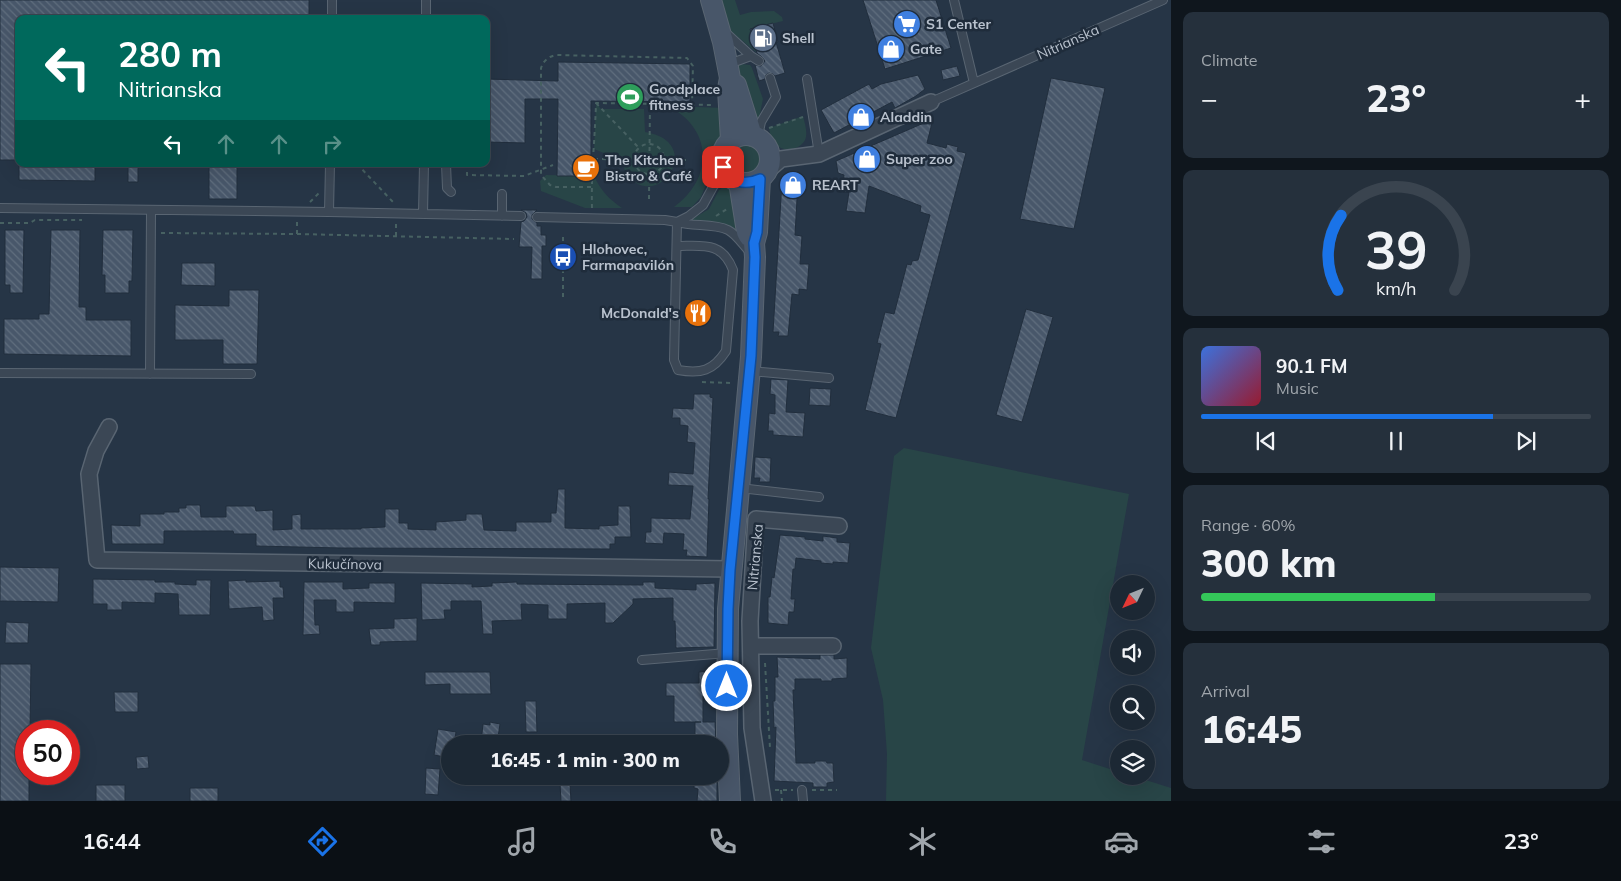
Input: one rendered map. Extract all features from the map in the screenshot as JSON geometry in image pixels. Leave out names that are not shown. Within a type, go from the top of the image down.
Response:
[{"type":"main road","name":"Nitrianska","points":[[711,0],[728,71],[731,140],[725,146],[726,176],[754,250]]},
{"type":"main road","name":"Nitrianska","points":[[728,71],[736,84],[765,152],[754,250],[750,371],[730,570],[727,653],[730,801]]},
{"type":"main road","points":[[726,176],[753,182],[765,152],[745,135],[731,140]]},
{"type":"street","points":[[765,152],[819,154],[932,102]]},
{"type":"street","name":"Kukučínova","points":[[108,427],[96,451],[89,474],[97,560],[730,570]]},
{"type":"street","name":"Nitrianska","points":[[767,795],[752,728],[758,646],[750,621],[756,519],[839,526]]},
{"type":"street","points":[[758,646],[833,646]]},
{"type":"lane","points":[[332,0],[332,15]]},
{"type":"lane","points":[[426,0],[426,15]]},
{"type":"lane","points":[[954,0],[974,83]]},
{"type":"lane","name":"Nitrianska","points":[[932,102],[1163,0]]},
{"type":"lane","points":[[718,25],[751,56],[759,61]]},
{"type":"lane","points":[[728,71],[751,56]]},
{"type":"lane","points":[[765,152],[761,122],[776,97],[770,78]]},
{"type":"lane","points":[[807,79],[819,154]]},
{"type":"lane","points":[[329,212],[330,167]]},
{"type":"lane","points":[[423,214],[424,167]]},
{"type":"lane","points":[[446,167],[446,188],[451,192]]},
{"type":"lane","points":[[677,222],[698,210],[726,176]]},
{"type":"lane","points":[[502,194],[502,216]]},
{"type":"lane","points":[[0,208],[521,216]]},
{"type":"lane","points":[[150,374],[151,211]]},
{"type":"lane","points":[[538,216],[665,220],[686,225],[721,228],[729,230],[754,250]]},
{"type":"lane","points":[[677,222],[674,360],[678,370],[708,370],[719,362],[726,352],[733,270],[729,260],[720,250],[703,246],[677,246]]},
{"type":"lane","points":[[750,371],[829,378]]},
{"type":"lane","points":[[0,373],[251,374]]},
{"type":"lane","points":[[738,488],[819,497]]},
{"type":"lane","points":[[642,660],[727,653]]},
{"type":"lane","points":[[802,790],[803,801]]},
{"type":"path","points":[[592,187],[556,187],[550,185],[541,175],[541,68],[543,62],[550,56],[687,58],[693,66],[692,105]]},
{"type":"path","points":[[596,103],[717,105]]},
{"type":"path","points":[[596,103],[640,148]]},
{"type":"path","points":[[593,218],[592,187],[596,103]]},
{"type":"path","points":[[649,200],[650,104]]},
{"type":"path","points":[[765,152],[804,116]]},
{"type":"path","points":[[649,145],[658,148],[663,159],[659,170],[649,174],[639,171],[634,159],[635,154],[640,148],[649,145]]},
{"type":"path","points":[[593,159],[687,160]]},
{"type":"path","points":[[467,167],[467,175],[524,176],[553,165]]},
{"type":"path","points":[[360,167],[395,205],[396,236]]},
{"type":"path","points":[[297,234],[298,204],[308,204],[319,192]]},
{"type":"path","points":[[712,219],[732,206]]},
{"type":"path","points":[[0,223],[30,224],[35,220],[90,220]]},
{"type":"path","points":[[151,227],[162,233],[514,239]]},
{"type":"path","points":[[563,237],[563,300]]},
{"type":"path","points":[[758,646],[770,751]]},
{"type":"path","points":[[767,795],[781,790],[837,790]]},
{"type":"path","points":[[781,790],[782,801]]},
{"type":"green space","points":[[720,0],[735,0],[740,15],[751,12],[774,11],[782,17],[783,21],[750,29],[756,52],[728,29]]},
{"type":"green space","points":[[741,64],[750,65],[752,68],[763,99],[758,123],[736,67]]},
{"type":"green space","points":[[596,103],[601,109],[644,109],[645,132],[663,138],[673,148],[675,160],[671,171],[664,180],[653,186],[641,185],[627,175],[620,155],[606,154],[594,149]]},
{"type":"green space","points":[[668,106],[725,108],[729,128],[716,149],[713,167],[701,197],[692,207],[674,207],[687,195],[696,182],[702,168],[703,154],[700,140],[694,127],[683,116]]},
{"type":"green space","points":[[803,116],[806,134],[802,144],[799,147],[790,149],[778,146],[771,136],[769,128]]},
{"type":"green space","points":[[746,145],[756,149],[760,159],[756,169],[746,173],[736,169],[732,159],[736,149]]},
{"type":"green space","points":[[546,175],[594,176],[606,194],[622,208],[585,208],[541,191],[540,181]]},
{"type":"green space","points":[[726,185],[730,185],[738,233],[725,224],[689,221],[709,209],[719,190]]},
{"type":"green space","points":[[904,448],[1129,494],[1115,575],[1110,575],[1110,602],[1082,760],[1110,769],[1110,785],[1155,785],[1155,783],[1171,788],[1171,801],[886,801],[887,754],[883,700],[871,648],[894,456]]},
{"type":"building","points":[[0,0],[309,0],[309,15],[15,15],[15,160],[0,160]]},
{"type":"building","name":"S1 Center","points":[[863,0],[936,0],[951,48],[885,69]]},
{"type":"building","points":[[773,23],[778,42],[776,42],[785,73],[775,76],[769,73],[765,79],[759,81],[755,65],[761,66],[765,61],[757,53],[750,29]]},
{"type":"building","points":[[558,62],[690,64],[690,102],[591,101],[591,176],[557,176],[558,99],[525,99],[525,143],[490,142],[490,79],[558,81]]},
{"type":"building","points":[[957,66],[960,76],[943,80],[941,70]]},
{"type":"building","points":[[918,75],[925,89],[916,96],[895,108],[892,102],[834,133],[821,110],[869,84],[872,89],[881,84]]},
{"type":"building","points":[[1051,78],[1105,88],[1074,229],[1020,219]]},
{"type":"building","points":[[933,119],[927,143],[946,148],[947,144],[958,147],[957,151],[966,153],[896,418],[865,410],[881,344],[877,343],[885,312],[894,314],[907,264],[911,265],[912,261],[918,260],[930,215],[920,212],[921,206],[869,186],[865,213],[846,211],[849,192],[843,192],[844,175],[838,173],[836,161]]},
{"type":"building","points":[[19,167],[95,167],[95,181],[19,180]]},
{"type":"building","points":[[128,167],[138,167],[138,182],[128,182]]},
{"type":"building","points":[[209,167],[237,167],[237,199],[209,199]]},
{"type":"building","points":[[782,181],[798,182],[795,235],[802,236],[800,264],[809,264],[807,290],[799,289],[799,295],[792,294],[788,336],[778,336],[779,332],[773,332]]},
{"type":"building","points":[[521,210],[537,210],[532,215],[532,219],[537,223],[537,226],[541,226],[541,235],[546,235],[546,246],[542,246],[542,279],[531,279],[532,247],[519,247],[521,222],[527,217],[526,213]]},
{"type":"building","points":[[5,230],[24,230],[23,293],[10,293],[10,285],[5,285]]},
{"type":"building","points":[[51,230],[80,230],[79,307],[86,307],[86,320],[131,320],[131,356],[4,354],[4,319],[39,319],[39,314],[49,314]]},
{"type":"building","points":[[103,230],[133,230],[132,281],[129,281],[129,293],[105,293],[105,275],[102,275]]},
{"type":"building","points":[[182,263],[215,263],[215,286],[181,285]]},
{"type":"building","points":[[229,290],[259,290],[257,364],[223,364],[223,340],[175,340],[175,305],[229,306]]},
{"type":"building","points":[[1026,309],[1053,317],[1022,422],[996,415]]},
{"type":"building","points":[[771,379],[788,380],[786,412],[805,413],[803,437],[773,435],[773,431],[768,431],[769,413],[775,414],[775,395],[770,394]]},
{"type":"building","points":[[810,388],[831,389],[830,406],[809,405]]},
{"type":"building","points":[[694,394],[710,394],[710,397],[713,398],[707,557],[686,556],[687,550],[683,550],[684,534],[664,533],[663,544],[645,543],[646,532],[651,532],[651,518],[690,519],[693,486],[668,485],[669,472],[693,474],[695,443],[687,442],[688,426],[680,425],[680,418],[672,418],[673,408],[693,409]]},
{"type":"building","points":[[755,457],[771,458],[770,482],[759,482],[760,478],[754,478]]},
{"type":"building","points":[[558,489],[565,489],[565,528],[599,529],[599,526],[618,525],[618,506],[630,506],[631,537],[615,537],[615,544],[610,544],[610,549],[341,548],[256,546],[256,534],[234,534],[233,531],[164,531],[164,544],[112,544],[111,525],[140,526],[140,514],[179,512],[179,508],[186,508],[186,505],[200,505],[201,517],[226,517],[226,506],[255,506],[256,511],[273,510],[273,530],[292,529],[292,515],[301,514],[301,529],[385,527],[385,509],[399,509],[399,523],[408,523],[408,529],[436,530],[436,522],[466,520],[466,514],[482,514],[484,530],[516,531],[516,522],[551,522],[551,513],[556,513]]},
{"type":"building","points":[[780,535],[823,541],[823,536],[837,538],[837,542],[850,543],[848,563],[821,563],[821,561],[796,558],[795,569],[793,569],[791,599],[795,599],[794,612],[789,612],[788,625],[768,623],[768,597],[770,597],[772,577],[774,578]]},
{"type":"building","points":[[0,567],[59,568],[58,602],[0,601]]},
{"type":"building","points":[[93,579],[155,580],[155,582],[196,585],[196,580],[211,580],[210,615],[179,615],[178,594],[155,593],[155,603],[122,602],[122,610],[107,610],[107,604],[93,604]]},
{"type":"building","points":[[246,580],[246,582],[280,581],[280,587],[283,587],[284,598],[273,598],[274,620],[263,621],[262,607],[229,609],[228,581]]},
{"type":"building","points":[[304,582],[343,582],[343,589],[369,588],[369,583],[395,583],[395,603],[354,602],[354,612],[336,612],[336,600],[314,600],[315,625],[319,625],[320,634],[303,635]]},
{"type":"building","points":[[517,582],[517,584],[643,585],[643,582],[655,582],[655,588],[696,590],[696,584],[715,583],[714,647],[676,648],[673,598],[633,599],[633,604],[613,623],[605,623],[605,603],[567,604],[567,619],[548,619],[548,605],[521,604],[522,620],[492,621],[493,634],[483,634],[481,601],[451,601],[451,610],[444,610],[445,619],[422,620],[421,583],[472,584],[472,587],[492,586],[492,583]]},
{"type":"building","points":[[417,618],[417,641],[380,642],[380,645],[371,645],[369,629],[394,628],[394,619]]},
{"type":"building","points":[[6,622],[29,623],[28,643],[5,643]]},
{"type":"building","points":[[820,655],[834,655],[834,659],[847,658],[847,678],[832,679],[832,681],[795,679],[795,690],[793,690],[796,763],[826,761],[827,763],[833,763],[834,782],[827,783],[827,787],[813,787],[813,783],[774,781],[776,727],[774,728],[773,701],[775,701],[775,677],[778,677],[777,657],[820,659]]},
{"type":"building","points":[[0,664],[31,664],[30,720],[15,720],[15,785],[29,785],[29,801],[0,801]]},
{"type":"building","points":[[715,671],[715,696],[703,696],[703,722],[715,722],[716,735],[695,735],[695,722],[674,722],[674,696],[666,696],[666,683],[699,683],[699,672]]},
{"type":"building","points":[[425,672],[490,672],[491,694],[450,694],[450,684],[425,685]]},
{"type":"building","points":[[114,692],[138,692],[138,712],[115,712]]},
{"type":"building","points":[[525,701],[536,701],[537,732],[526,732]]},
{"type":"building","points":[[490,722],[500,724],[498,735],[482,735],[483,724],[490,725]]},
{"type":"building","points":[[438,729],[456,732],[456,735],[441,735],[441,756],[434,755]]},
{"type":"building","points":[[148,756],[149,768],[137,769],[136,757]]},
{"type":"building","points":[[426,768],[440,769],[438,795],[425,794]]},
{"type":"building","points":[[96,785],[125,785],[125,801],[96,801]]},
{"type":"building","points":[[560,785],[570,785],[571,801],[561,801]]},
{"type":"building","points":[[694,785],[717,785],[717,801],[697,801],[698,789],[694,788]]},
{"type":"building","points":[[190,788],[218,788],[218,801],[190,801]]},
{"type":"place","name":"S1 Center","points":[[907,24]]},
{"type":"place","name":"Shell","points":[[763,38]]},
{"type":"place","name":"Gate","points":[[891,49]]},
{"type":"place","name":"Goodplace fitness","points":[[630,97]]},
{"type":"place","name":"Aladdin","points":[[861,117]]},
{"type":"place","name":"Super zoo","points":[[867,159]]},
{"type":"place","name":"The Kitchen Bistro & Café","points":[[586,168]]},
{"type":"place","name":"REART","points":[[793,185]]},
{"type":"place","name":"Hlohovec, Farmapavilón","points":[[563,257]]},
{"type":"place","name":"McDonald's","points":[[698,313]]},
{"type":"route","points":[[723,167],[729,176],[738,182],[746,183],[760,179],[757,232],[754,243],[751,356],[730,570],[727,686]]}]
